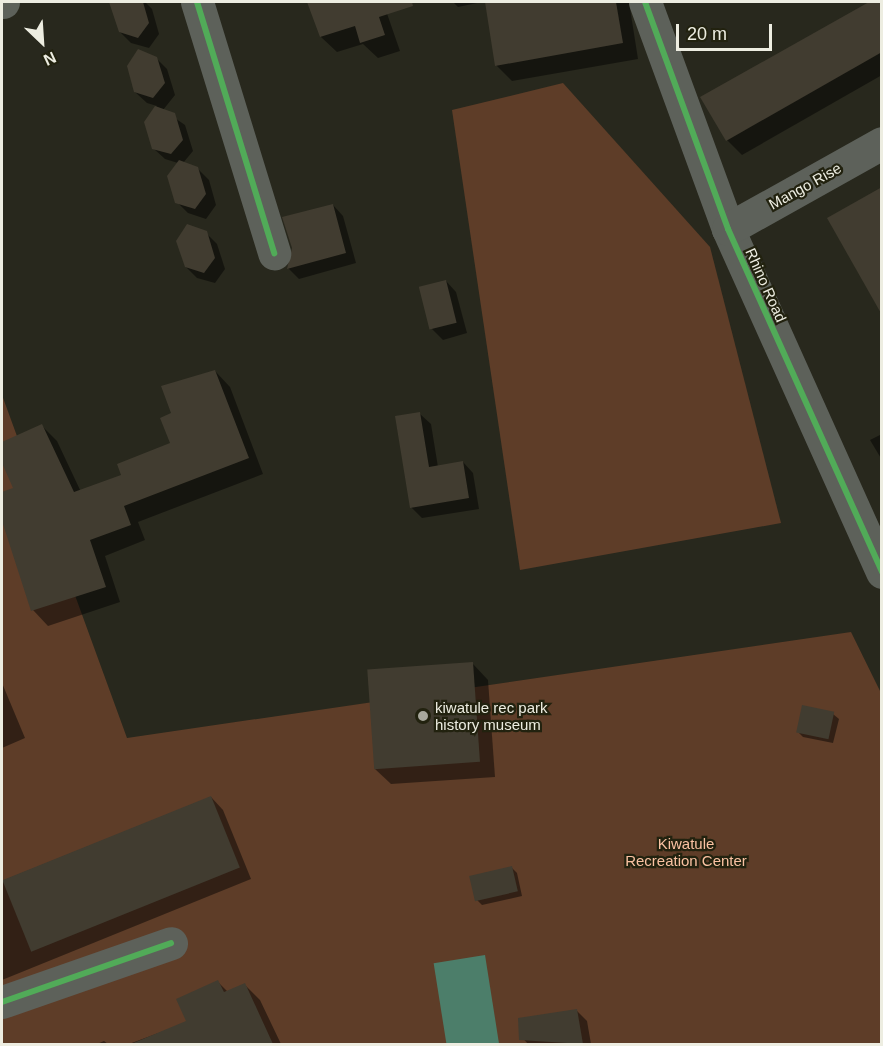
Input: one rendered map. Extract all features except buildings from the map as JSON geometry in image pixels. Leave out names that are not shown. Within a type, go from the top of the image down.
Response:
[{"type":"street","points":[[197,2],[274,253]]},
{"type":"street","name":"Rhino Road","points":[[645,2],[728,229],[882,572]]},
{"type":"street","name":"Mango Rise","points":[[728,229],[882,143]]},
{"type":"street","points":[[2,1002],[171,943]]},
{"type":"green space","points":[[563,83],[710,247],[781,523],[520,570],[452,110]]},
{"type":"green space","name":"Kiwatule Recreation Center","points":[[2,395],[127,738],[851,632],[881,693],[881,1044],[2,1044]]},
{"type":"shaded area","points":[[485,955],[499,1044],[446,1044],[434,963]]},
{"type":"cycle path","points":[[197,2],[274,253]]},
{"type":"cycle path","points":[[645,2],[728,229],[882,572]]},
{"type":"cycle path","points":[[2,1002],[171,943]]},
{"type":"place","name":"kiwatule rec park history museum","points":[[423,716]]}]
